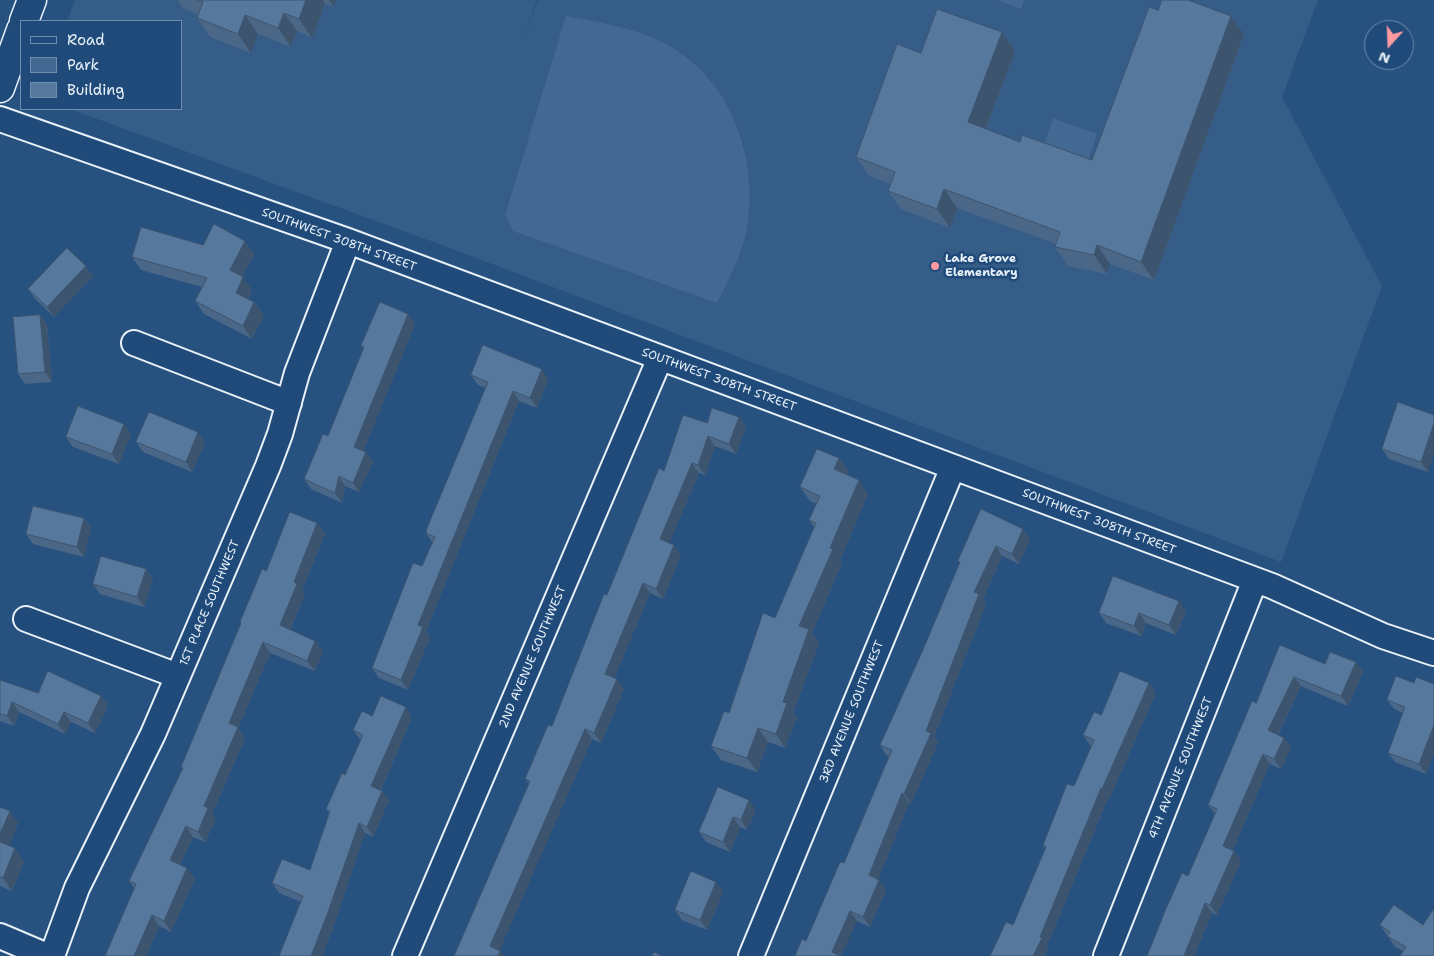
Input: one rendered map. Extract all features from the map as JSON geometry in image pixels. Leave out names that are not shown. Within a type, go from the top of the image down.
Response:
[{"type":"main road","points":[[24,20],[32,0]]},
{"type":"main road","points":[[0,88],[20,33]]},
{"type":"street","name":"SOUTHWEST 308TH STREET","points":[[0,118],[348,241],[1255,580],[1383,636],[1434,653]]},
{"type":"street","name":"1ST PLACE SOUTHWEST","points":[[52,956],[77,888],[125,793],[178,676],[268,466],[297,373],[348,241]]},
{"type":"street","points":[[134,342],[289,403]]},
{"type":"street","name":"2ND AVENUE SOUTHWEST","points":[[406,956],[660,358]]},
{"type":"street","name":"3RD AVENUE SOUTHWEST","points":[[751,956],[953,467]]},
{"type":"street","name":"4TH AVENUE SOUTHWEST","points":[[1106,956],[1255,580]]},
{"type":"street","points":[[26,619],[178,676]]},
{"type":"street","points":[[0,936],[47,956]]},
{"type":"shaded area","name":"Lake Grove Elementary","points":[[75,0],[537,0],[522,43],[538,0],[1318,0],[1282,97],[1382,286],[1281,562],[447,247],[73,110],[182,110],[182,20],[67,20]]},
{"type":"green space","points":[[997,0],[1024,0],[1021,9]]},
{"type":"green space","points":[[566,16],[627,29],[662,42],[685,56],[705,74],[721,95],[733,118],[742,143],[748,169],[750,195],[748,222],[740,254],[717,303],[513,231],[505,215]]},
{"type":"green space","points":[[1053,118],[1097,134],[1088,161],[1044,145]]},
{"type":"building","points":[[198,0],[306,0],[299,19],[284,13],[278,28],[245,15],[238,34],[197,18],[203,2]]},
{"type":"building","points":[[1162,0],[1188,0],[1231,16],[1141,262],[1097,245],[1094,255],[1055,247],[1060,232],[944,189],[937,209],[888,191],[895,172],[856,157],[897,44],[921,53],[937,9],[1002,32],[968,122],[1020,142],[1022,135],[1092,160],[1149,7],[1158,10]]},
{"type":"building","points":[[214,224],[245,241],[230,270],[243,277],[236,293],[254,302],[243,326],[195,301],[207,278],[132,257],[141,227],[203,245]]},
{"type":"building","points":[[67,248],[86,266],[47,307],[28,289]]},
{"type":"building","points":[[380,302],[408,314],[354,447],[366,452],[353,483],[339,476],[335,493],[304,479],[323,434],[328,436],[364,347],[361,346]]},
{"type":"building","points":[[40,315],[45,372],[18,374],[13,317]]},
{"type":"building","points":[[483,345],[542,369],[530,398],[513,391],[418,625],[423,627],[401,680],[372,668],[413,563],[422,566],[435,537],[426,533],[427,528],[488,382],[471,375]]},
{"type":"building","points":[[1398,402],[1434,415],[1434,423],[1421,462],[1382,449]]},
{"type":"building","points":[[78,406],[124,424],[112,454],[66,437]]},
{"type":"building","points":[[712,408],[739,417],[729,444],[708,436],[698,465],[692,463],[660,539],[674,545],[656,589],[643,583],[605,674],[617,679],[594,733],[585,729],[490,946],[500,951],[498,956],[454,956],[530,781],[525,779],[548,725],[552,726],[604,594],[607,595],[659,468],[664,471],[683,415],[707,423]]},
{"type":"building","points":[[149,412],[198,432],[186,462],[136,442]]},
{"type":"building","points":[[817,449],[839,458],[834,469],[859,480],[830,548],[833,549],[799,626],[809,629],[783,702],[787,703],[776,734],[758,728],[747,758],[711,746],[724,711],[729,713],[763,613],[775,618],[816,523],[809,520],[820,496],[800,487]]},
{"type":"building","points":[[33,506],[84,518],[77,547],[26,534]]},
{"type":"building","points":[[981,509],[1023,529],[1012,554],[996,546],[974,592],[979,594],[926,731],[931,733],[904,794],[902,793],[869,875],[879,880],[863,917],[850,911],[832,952],[840,956],[795,956],[802,939],[806,941],[840,862],[844,863],[892,750],[880,745],[922,652]]},
{"type":"building","points":[[290,512],[317,523],[294,582],[297,584],[280,625],[315,641],[307,661],[263,642],[229,723],[238,727],[204,806],[208,808],[198,832],[186,826],[170,860],[187,868],[164,921],[152,915],[134,956],[105,956],[136,884],[129,881],[183,768],[181,767],[262,569],[266,571]]},
{"type":"building","points":[[101,556],[146,569],[137,597],[93,584]]},
{"type":"building","points":[[1113,576],[1179,601],[1169,625],[1139,613],[1134,626],[1099,613]]},
{"type":"building","points":[[1280,645],[1325,664],[1330,652],[1356,662],[1341,696],[1294,677],[1268,730],[1284,738],[1274,759],[1263,754],[1223,846],[1234,851],[1210,905],[1205,903],[1184,956],[1147,956],[1182,873],[1188,876],[1217,809],[1208,805],[1252,701],[1256,703]]},
{"type":"building","points":[[48,671],[101,696],[88,723],[64,712],[58,724],[12,702],[7,716],[0,714],[0,680],[38,693]]},
{"type":"building","points":[[1120,671],[1149,683],[1101,788],[1040,937],[1042,938],[1033,956],[990,956],[1006,922],[1013,925],[1046,847],[1043,845],[1067,784],[1074,786],[1094,740],[1083,735],[1094,712],[1101,715]]},
{"type":"building","points":[[1396,676],[1414,683],[1416,677],[1434,684],[1434,725],[1419,764],[1388,753],[1405,707],[1387,700]]},
{"type":"building","points":[[381,696],[406,707],[371,786],[382,791],[367,827],[359,823],[311,956],[279,956],[303,896],[272,883],[282,859],[310,870],[330,811],[326,809],[342,773],[345,775],[363,735],[353,730],[362,711],[372,716]]},
{"type":"building","points":[[718,787],[749,800],[741,820],[733,817],[723,842],[699,832]]},
{"type":"building","points":[[0,807],[10,811],[0,834]]},
{"type":"building","points":[[0,842],[15,848],[3,878],[0,877]]},
{"type":"building","points":[[691,871],[716,882],[700,920],[675,910]]},
{"type":"building","points":[[1394,905],[1423,925],[1434,908],[1434,956],[1400,956],[1406,947],[1387,936],[1390,932],[1380,925]]},
{"type":"building","points":[[654,952],[662,956],[652,956]]},
{"type":"place","name":"Lake Grove Elementary","points":[[935,266]]}]
